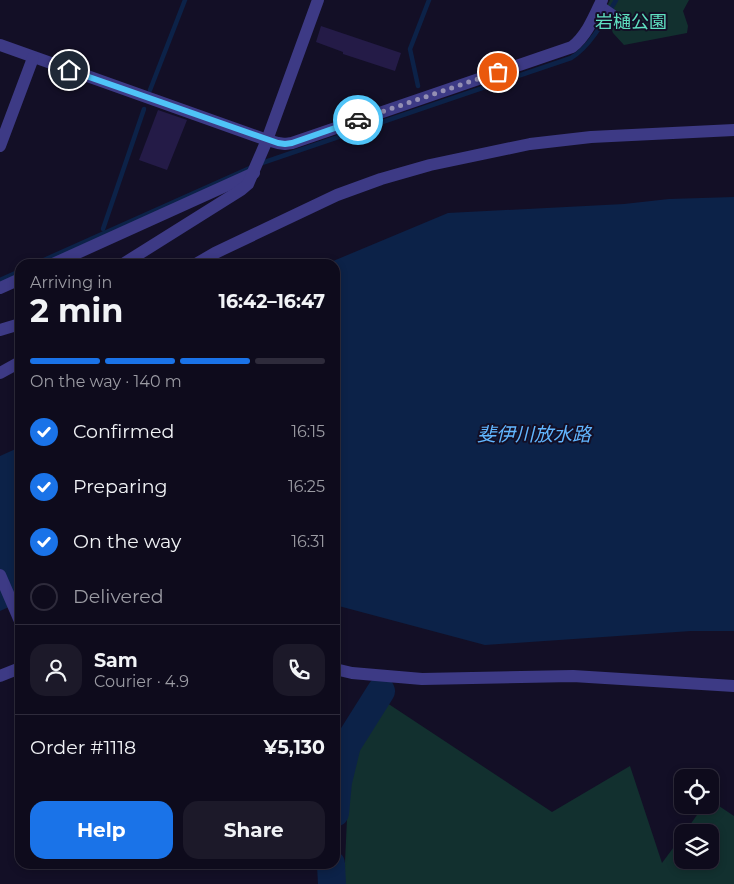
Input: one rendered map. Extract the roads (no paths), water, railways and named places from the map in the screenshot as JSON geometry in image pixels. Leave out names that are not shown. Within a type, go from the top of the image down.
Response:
[{"type":"street","points":[[130,259],[248,184],[268,140],[318,0]]},
{"type":"street","points":[[0,45],[268,140],[285,144],[572,47],[580,41],[606,8]]},
{"type":"street","points":[[0,146],[33,58]]},
{"type":"street","points":[[204,259],[337,194],[430,164],[530,144],[591,137],[734,130]]},
{"type":"street","points":[[64,259],[256,168]]},
{"type":"street","points":[[0,288],[15,281]]},
{"type":"street","points":[[0,330],[15,326]]},
{"type":"street","points":[[0,373],[15,365]]},
{"type":"street","points":[[0,575],[15,610]]},
{"type":"street","points":[[0,676],[15,670]]},
{"type":"street","points":[[340,670],[352,673],[422,679],[573,676],[734,686]]},
{"type":"water","name":"斐伊川放水路","points":[[734,197],[734,631],[691,631],[485,645],[340,606],[340,259],[338,259],[448,213],[624,204],[669,199]]},
{"type":"water","points":[[15,449],[15,604],[0,611],[0,456]]},
{"type":"waterway","points":[[150,90],[185,0]]},
{"type":"waterway","points":[[418,86],[410,49],[429,0]]},
{"type":"waterway","points":[[259,164],[571,58],[591,40],[616,0]]},
{"type":"waterway","points":[[103,229],[144,109]]},
{"type":"waterway","points":[[46,259],[252,167]]},
{"type":"waterway","points":[[0,280],[15,273]]},
{"type":"waterway","points":[[340,774],[347,745],[381,691]]},
{"type":"waterway","points":[[331,869],[332,884]]},
{"type":"park label","name":"岩樋公園","points":[[631,22]]}]
